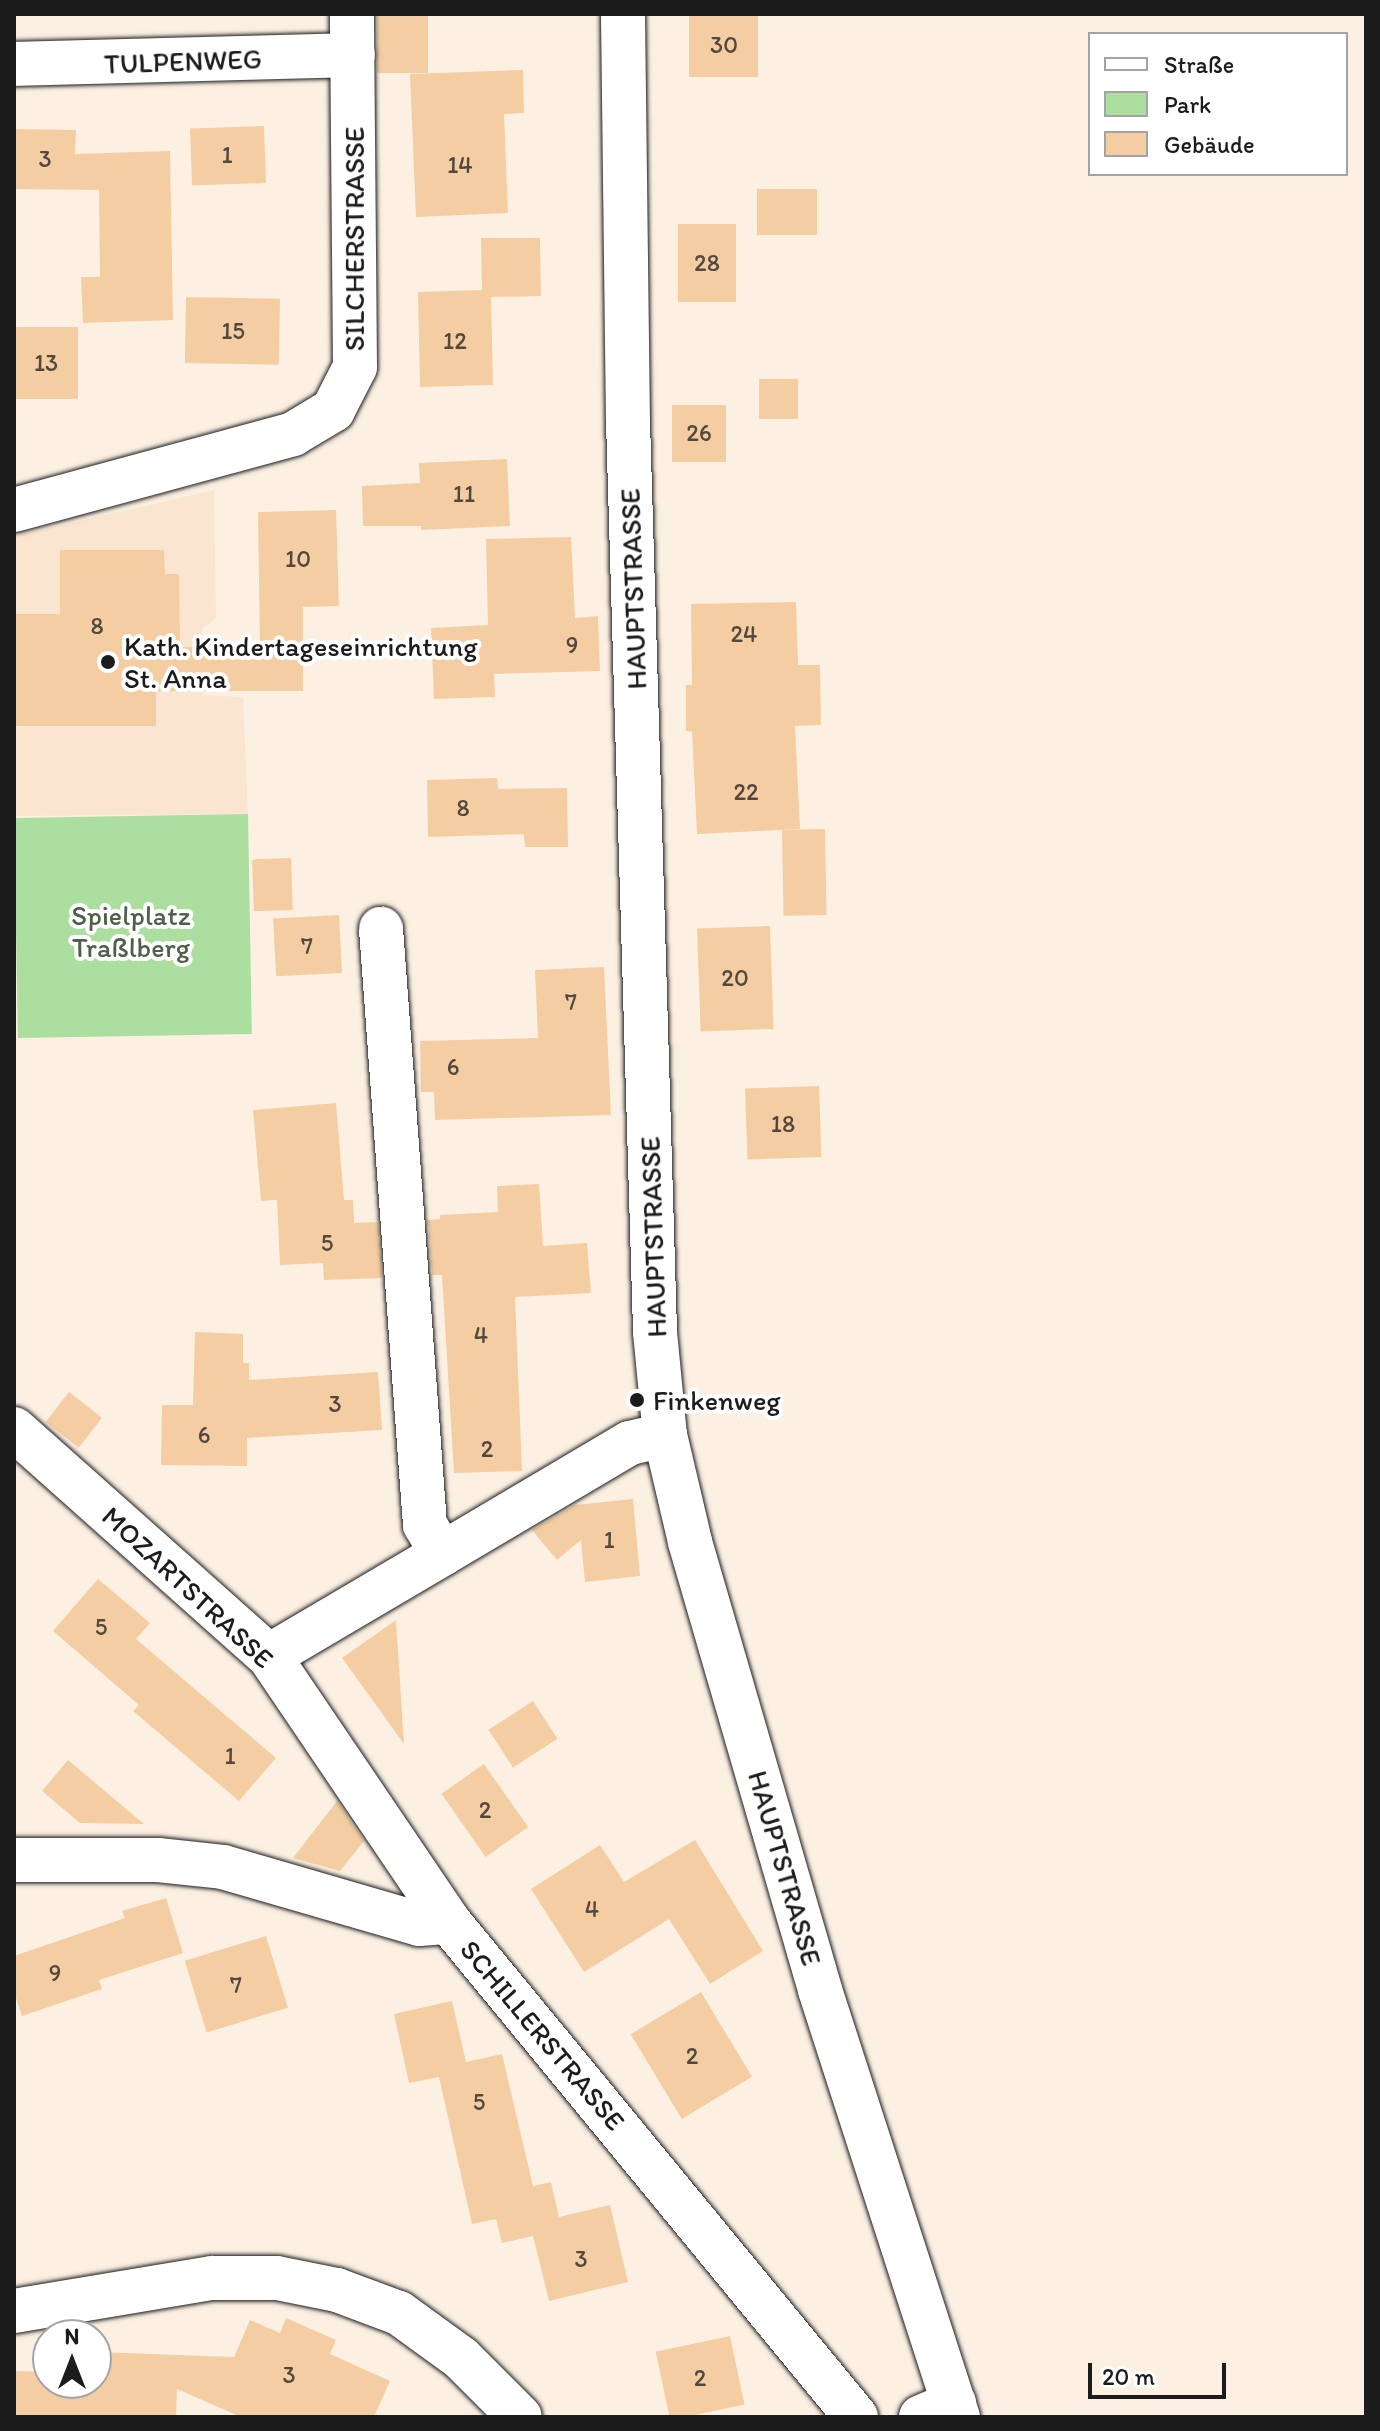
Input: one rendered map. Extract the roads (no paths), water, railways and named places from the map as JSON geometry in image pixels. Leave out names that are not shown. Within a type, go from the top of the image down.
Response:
[{"type":"street","name":"HAUPTSTRASSE","points":[[623,14],[628,421],[655,1332],[665,1435],[690,1542],[944,2412]]},
{"type":"street","name":"TULPENWEG","points":[[14,64],[352,34]]},
{"type":"street","name":"SILCHERSTRASSE","points":[[14,510],[241,451],[293,434],[333,410],[355,367],[352,34]]},
{"type":"street","points":[[381,929],[425,1525],[442,1554]]},
{"type":"street","name":"MOZARTSTRASSE","points":[[14,1429],[269,1656],[449,1922]]},
{"type":"street","points":[[269,1656],[630,1443],[665,1435]]},
{"type":"street","name":"SCHILLERSTRASSE","points":[[14,1860],[127,1859],[223,1867],[419,1924],[449,1922],[856,2417]]},
{"type":"street","points":[[14,2311],[212,2278],[277,2278],[337,2290],[399,2313],[461,2358],[520,2417]]},
{"type":"place","name":"Kath. Kindertageseinrichtung St. Anna","points":[[108,662]]},
{"type":"place","name":"Finkenweg","points":[[637,1400]]},
{"type":"park label","name":"Spielplatz Traßlberg","points":[[131,931]]}]
